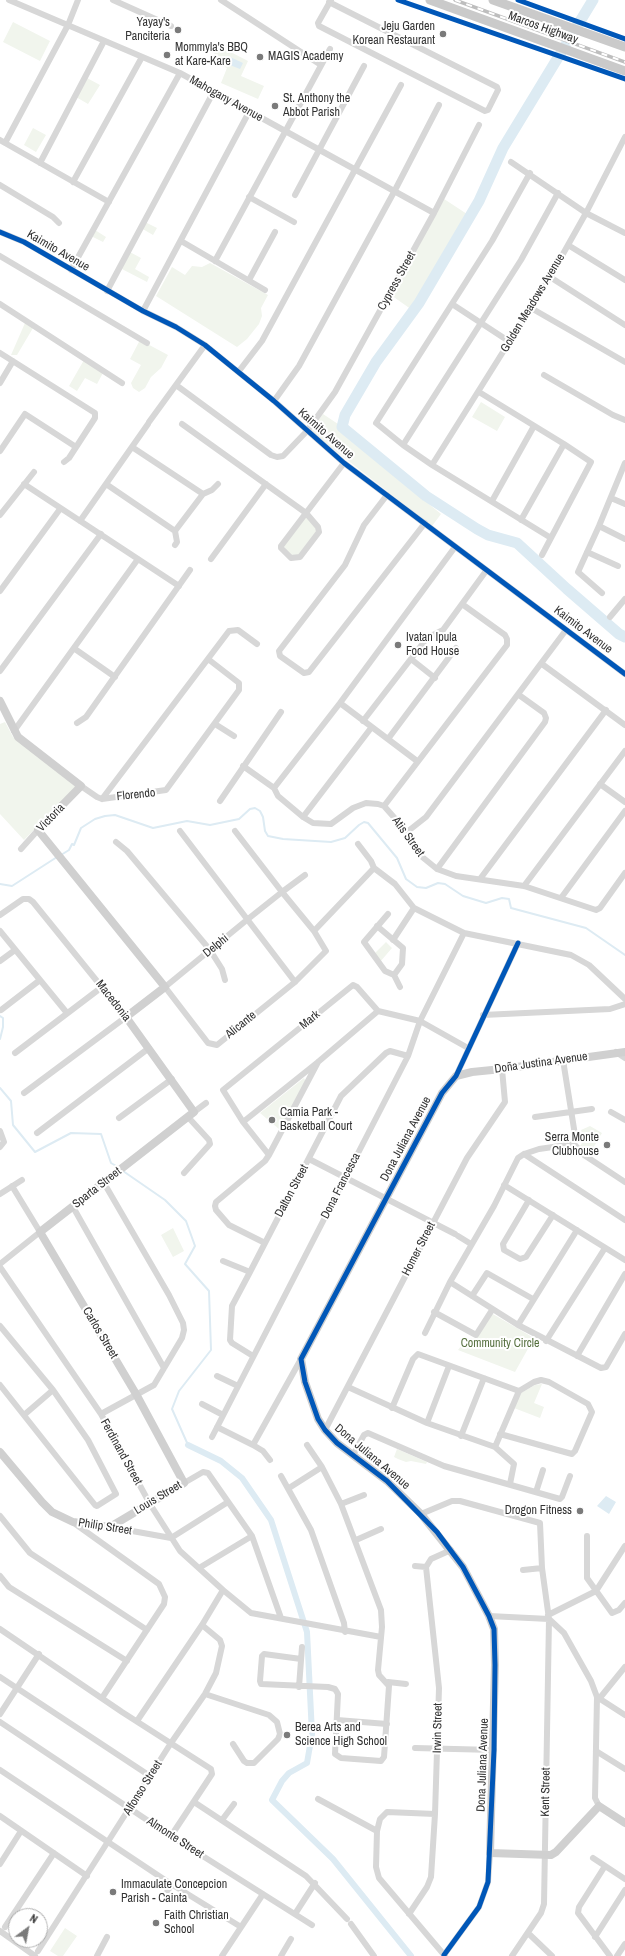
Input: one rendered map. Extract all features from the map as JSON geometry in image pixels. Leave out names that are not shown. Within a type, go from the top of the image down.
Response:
[{"type":"main road","name":"Marcos Highway","points":[[430,0],[625,71]]},
{"type":"main road","name":"Marcos Highway","points":[[493,0],[625,48]]},
{"type":"street","name":"Mahogany Avenue","points":[[9,0],[180,73],[434,213]]},
{"type":"street","points":[[78,0],[68,25],[2,142],[109,202]]},
{"type":"street","points":[[113,0],[171,26]]},
{"type":"street","points":[[221,0],[321,65]]},
{"type":"street","points":[[330,1],[497,87],[498,90],[488,110],[485,111],[319,26],[318,23],[330,1]]},
{"type":"street","points":[[40,163],[104,40]]},
{"type":"street","points":[[215,261],[330,49]]},
{"type":"street","points":[[73,182],[142,57]]},
{"type":"street","points":[[295,195],[364,66]]},
{"type":"street","points":[[71,270],[180,73]]},
{"type":"street","points":[[239,371],[262,341],[400,85]]},
{"type":"street","points":[[107,291],[214,91]]},
{"type":"street","points":[[274,401],[299,366],[394,192],[439,105]]},
{"type":"street","points":[[143,311],[249,112]]},
{"type":"street","name":"Cypress Street","points":[[176,385],[271,455],[277,457],[283,456],[307,431],[335,392],[434,213],[479,125]]},
{"type":"street","name":"Golden Meadows Avenue","points":[[432,465],[532,308],[586,213],[625,137]]},
{"type":"street","points":[[511,162],[530,173],[586,213],[625,233]]},
{"type":"street","points":[[530,173],[492,241],[376,422],[377,425],[403,445],[432,465],[551,538]]},
{"type":"street","points":[[0,185],[53,217],[59,223]]},
{"type":"street","points":[[403,445],[520,260],[558,193]]},
{"type":"street","points":[[249,197],[294,222]]},
{"type":"street","name":"Kaimito Avenue","points":[[0,232],[24,242],[107,291],[176,327],[205,345],[239,371],[344,463],[625,674]]},
{"type":"street","points":[[249,280],[275,232]]},
{"type":"street","points":[[181,241],[265,290]]},
{"type":"street","points":[[568,245],[625,280]]},
{"type":"street","points":[[0,256],[147,343]]},
{"type":"street","points":[[550,277],[625,325]]},
{"type":"street","points":[[0,304],[122,383]]},
{"type":"street","points":[[452,304],[510,342]]},
{"type":"street","points":[[532,308],[625,362]]},
{"type":"street","points":[[80,521],[205,345]]},
{"type":"street","points":[[0,353],[95,413],[95,418],[69,458],[64,462]]},
{"type":"street","points":[[0,382],[13,361]]},
{"type":"street","points":[[544,375],[612,415],[625,420]]},
{"type":"street","points":[[479,392],[590,460],[591,466],[542,555]]},
{"type":"street","points":[[0,451],[25,414],[76,447]]},
{"type":"street","points":[[182,424],[306,513],[318,527],[320,532],[300,557],[291,558],[281,548],[281,546],[306,513],[344,463]]},
{"type":"street","points":[[492,502],[534,426]]},
{"type":"street","points":[[521,520],[564,444]]},
{"type":"street","points":[[132,447],[203,494]]},
{"type":"street","points":[[602,593],[578,573],[624,467]]},
{"type":"street","points":[[0,515],[34,472]]},
{"type":"street","points":[[24,484],[178,586]]},
{"type":"street","points":[[106,484],[175,531],[177,542],[175,545]]},
{"type":"street","points":[[175,531],[203,494],[212,490],[218,484]]},
{"type":"street","points":[[211,559],[266,484]]},
{"type":"street","points":[[387,495],[364,525],[345,565],[279,654],[304,673],[309,672],[425,523]]},
{"type":"street","points":[[611,498],[625,504]]},
{"type":"street","points":[[0,591],[60,509]]},
{"type":"street","points":[[599,526],[625,538]]},
{"type":"street","points":[[0,671],[101,534]]},
{"type":"street","points":[[274,788],[340,703],[456,546]]},
{"type":"street","points":[[587,552],[618,566]]},
{"type":"street","points":[[14,731],[75,649],[138,559]]},
{"type":"street","points":[[77,722],[86,717],[190,570]]},
{"type":"street","points":[[363,721],[427,638],[443,630],[486,571]]},
{"type":"street","points":[[610,617],[625,599]]},
{"type":"street","points":[[384,806],[507,645],[505,635],[462,604]]},
{"type":"street","points":[[102,799],[229,630],[238,630],[257,644]]},
{"type":"street","points":[[407,832],[426,817],[519,695],[566,630]]},
{"type":"street","points":[[388,739],[456,648]]},
{"type":"street","points":[[75,649],[115,677]]},
{"type":"street","name":"Florendo","points":[[0,701],[14,731],[23,742],[102,799],[164,792],[215,724],[240,686],[239,683],[208,659]]},
{"type":"street","points":[[411,659],[435,678]]},
{"type":"street","points":[[542,664],[625,725]]},
{"type":"street","points":[[437,869],[545,722],[546,718],[544,713],[519,695]]},
{"type":"street","points":[[340,703],[371,728],[417,761]]},
{"type":"street","points":[[480,879],[606,710]]},
{"type":"street","points":[[220,801],[281,712]]},
{"type":"street","points":[[215,724],[234,736]]},
{"type":"street","points":[[303,817],[371,728]]},
{"type":"street","points":[[524,886],[625,751]]},
{"type":"street","name":"Atis Street","points":[[243,766],[274,788],[278,796],[303,817],[313,823],[331,824],[353,808],[366,803],[384,806],[407,832],[420,856],[437,869],[456,876],[524,886],[598,909],[625,873]]},
{"type":"street","points":[[600,784],[625,802]]},
{"type":"street","name":"Victoria","points":[[21,849],[82,786]]},
{"type":"street","points":[[561,898],[625,811]]},
{"type":"street","name":"Alicante","points":[[38,830],[165,986],[206,1041],[214,1045],[217,1045],[296,982],[324,956],[326,951],[326,947],[314,931],[235,831]]},
{"type":"street","points":[[180,831],[296,982]]},
{"type":"street","points":[[116,842],[127,852],[210,950],[222,969],[225,980]]},
{"type":"street","points":[[358,844],[371,861],[374,868],[395,884],[414,908],[464,933],[571,955],[589,965],[625,999]]},
{"type":"street","points":[[314,931],[374,868]]},
{"type":"street","name":"Delphi","points":[[126,1017],[305,874]]},
{"type":"street","name":"Macedonia","points":[[0,915],[23,899],[29,899],[150,1048],[172,1079],[191,1114],[209,1140],[210,1144],[184,1173]]},
{"type":"street","points":[[393,940],[414,908]]},
{"type":"street","points":[[388,914],[364,942],[385,971],[394,975],[400,987]]},
{"type":"street","points":[[377,926],[403,948],[402,964],[394,975]]},
{"type":"street","points":[[0,931],[67,1013]]},
{"type":"street","name":"Dona Francesca","points":[[212,1437],[408,1056],[420,1021],[464,933]]},
{"type":"street","name":"Dona Juliana Avenue","points":[[444,1955],[480,1906],[488,1882],[494,1750],[494,1629],[489,1616],[463,1567],[421,1514],[387,1481],[337,1443],[325,1430],[318,1419],[305,1382],[301,1359],[442,1093],[456,1076],[518,943]]},
{"type":"street","points":[[0,961],[15,950]]},
{"type":"street","points":[[1,1010],[40,980]]},
{"type":"street","name":"Mark","points":[[269,1155],[243,1122],[223,1092],[224,1090],[353,985],[357,987],[378,1011]]},
{"type":"street","points":[[15,1053],[102,987]]},
{"type":"street","points":[[483,1016],[610,1009],[625,1004]]},
{"type":"street","points":[[243,1122],[318,1062],[378,1011],[420,1021],[468,1048]]},
{"type":"street","points":[[24,1093],[126,1017]]},
{"type":"street","points":[[37,1133],[150,1048]]},
{"type":"street","name":"Dalton Street","points":[[253,1356],[232,1343],[230,1340],[232,1306],[341,1096],[386,1053],[390,1052],[408,1056]]},
{"type":"street","points":[[616,1052],[625,1058]]},
{"type":"street","name":"Doña Justina Avenue","points":[[456,1076],[472,1072],[502,1070],[616,1052],[625,1052]]},
{"type":"street","points":[[563,1060],[575,1135],[574,1144],[584,1155],[625,1182]]},
{"type":"street","points":[[265,1243],[229,1225],[216,1210],[216,1202],[269,1155],[318,1062]]},
{"type":"street","name":"Homer Street","points":[[325,1430],[467,1158],[505,1102],[502,1070]]},
{"type":"street","points":[[119,1118],[172,1079]]},
{"type":"street","points":[[191,1114],[206,1103]]},
{"type":"street","points":[[534,1117],[592,1109]]},
{"type":"street","points":[[611,1112],[625,1120]]},
{"type":"street","name":"Sparta Street","points":[[0,1266],[40,1232],[191,1114]]},
{"type":"street","points":[[0,1132],[4,1142],[0,1147]]},
{"type":"street","points":[[425,1333],[434,1312],[471,1244],[494,1206],[512,1166],[518,1158],[524,1154],[539,1149],[574,1144]]},
{"type":"street","points":[[524,1154],[625,1220]]},
{"type":"street","points":[[309,1159],[471,1244]]},
{"type":"street","points":[[0,1194],[22,1180]]},
{"type":"street","points":[[101,1414],[154,1385],[182,1338],[184,1330],[183,1323],[104,1183]]},
{"type":"street","points":[[504,1185],[625,1260]]},
{"type":"street","name":"Carlos Street","points":[[12,1186],[136,1394],[184,1483]]},
{"type":"street","points":[[529,1200],[503,1244],[504,1250],[520,1259],[526,1258],[553,1215]]},
{"type":"street","points":[[73,1207],[164,1368]]},
{"type":"street","points":[[518,1325],[577,1230]]},
{"type":"street","points":[[546,1341],[604,1248]]},
{"type":"street","points":[[223,1261],[250,1272]]},
{"type":"street","name":"Ferdinand Street","points":[[0,1266],[101,1414],[150,1504],[180,1551],[251,1613],[345,1632],[381,1637]]},
{"type":"street","points":[[472,1296],[488,1273],[533,1299]]},
{"type":"street","points":[[577,1356],[625,1274]]},
{"type":"street","points":[[450,1282],[492,1310],[518,1325],[602,1369],[606,1367],[624,1338]]},
{"type":"street","points":[[434,1312],[476,1335],[492,1310]]},
{"type":"street","points":[[0,1326],[53,1390],[88,1440],[116,1493],[97,1506],[95,1505],[0,1384]]},
{"type":"street","points":[[392,1408],[413,1359],[416,1355],[421,1354],[449,1366],[519,1391]]},
{"type":"street","points":[[253,1445],[301,1359]]},
{"type":"street","points":[[427,1423],[449,1366]]},
{"type":"street","points":[[217,1376],[238,1386]]},
{"type":"street","points":[[461,1436],[484,1378]]},
{"type":"street","points":[[495,1447],[500,1434],[519,1391],[534,1382],[542,1380],[549,1382],[588,1404],[592,1412],[575,1451],[572,1454],[500,1434]]},
{"type":"street","points":[[348,1387],[427,1423],[495,1447],[514,1464],[510,1484]]},
{"type":"street","points":[[24,1415],[53,1390]]},
{"type":"street","points":[[202,1404],[223,1415]]},
{"type":"street","points":[[217,1427],[253,1445],[263,1452],[270,1460]]},
{"type":"street","points":[[353,1455],[364,1436],[370,1434],[444,1466],[560,1499],[570,1476]]},
{"type":"street","points":[[307,1445],[322,1467],[341,1504],[356,1540],[381,1610],[379,1675],[388,1682],[406,1684]]},
{"type":"street","name":"Philip Street","points":[[0,1452],[52,1512],[73,1522],[171,1538]]},
{"type":"street","points":[[289,1488],[322,1467]]},
{"type":"street","points":[[536,1492],[543,1470]]},
{"type":"street","name":"Louis Street","points":[[110,1527],[206,1471],[228,1502]]},
{"type":"street","points":[[281,1476],[311,1530],[344,1623],[345,1632]]},
{"type":"street","points":[[341,1504],[364,1495]]},
{"type":"street","name":"Kent Street","points":[[421,1514],[452,1501],[460,1501],[540,1523],[542,1568],[548,1617],[544,1904],[541,1913],[512,1956]]},
{"type":"street","points":[[171,1538],[228,1502],[252,1536],[281,1618]]},
{"type":"street","points":[[0,1516],[30,1553],[148,1630]]},
{"type":"street","points":[[73,1522],[159,1584],[165,1597],[164,1604],[148,1630],[102,1698]]},
{"type":"street","points":[[356,1540],[381,1529]]},
{"type":"street","points":[[199,1568],[252,1536]]},
{"type":"street","points":[[587,1536],[587,1578],[612,1613],[619,1610],[625,1603]]},
{"type":"street","points":[[489,1616],[548,1617],[596,1591],[625,1546]]},
{"type":"street","points":[[415,1566],[426,1567],[431,1559],[451,1550]]},
{"type":"street","name":"Irwin Street","points":[[409,1914],[427,1887],[431,1877],[435,1814],[439,1688],[426,1567]]},
{"type":"street","points":[[523,1570],[542,1568]]},
{"type":"street","points":[[0,1576],[9,1587],[127,1661]]},
{"type":"street","points":[[137,1721],[202,1625],[223,1590]]},
{"type":"street","points":[[548,1617],[564,1633],[591,1681],[598,1698],[595,1798],[599,1806],[625,1823]]},
{"type":"street","name":"Alfonso Street","points":[[36,1953],[87,1876],[171,1743],[205,1694],[216,1673],[222,1646],[220,1640],[202,1625]]},
{"type":"street","points":[[0,1629],[102,1698],[211,1768],[212,1772],[194,1802],[170,1836]]},
{"type":"street","points":[[302,1647],[300,1659],[302,1687]]},
{"type":"street","points":[[0,1714],[39,1654]]},
{"type":"street","points":[[300,1659],[264,1654],[262,1656],[260,1681],[264,1685],[318,1687],[337,1690],[337,1720],[334,1752],[341,1758],[379,1762],[384,1757],[390,1686],[388,1682]]},
{"type":"street","points":[[598,1698],[625,1667]]},
{"type":"street","points":[[0,1677],[150,1776]]},
{"type":"street","points":[[205,1694],[269,1715],[277,1722],[280,1734],[278,1739],[254,1764],[244,1761],[233,1744]]},
{"type":"street","points":[[598,1698],[625,1715]]},
{"type":"street","points":[[337,1720],[387,1724]]},
{"type":"street","name":"Almonte Street","points":[[0,1722],[170,1836],[312,1925]]},
{"type":"street","points":[[416,1748],[494,1750]]},
{"type":"street","points":[[596,1750],[625,1769]]},
{"type":"street","points":[[0,1770],[172,1884],[241,1927]]},
{"type":"street","points":[[318,1800],[377,1831]]},
{"type":"street","points":[[194,1802],[314,1883],[349,1922],[374,1956]]},
{"type":"street","points":[[222,1820],[234,1804]]},
{"type":"street","points":[[490,1853],[551,1855],[556,1852],[599,1806]]},
{"type":"street","points":[[435,1814],[387,1812],[380,1819],[377,1831],[376,1867],[379,1878],[444,1955]]},
{"type":"street","points":[[0,1816],[87,1876]]},
{"type":"street","points":[[0,1863],[21,1830]]},
{"type":"street","points":[[36,1953],[3,1929],[54,1853]]},
{"type":"street","points":[[593,1858],[625,1879]]},
{"type":"street","points":[[605,1866],[579,1907],[578,1913],[595,1938],[610,1956]]},
{"type":"street","points":[[295,1914],[314,1883]]},
{"type":"street","points":[[165,1895],[172,1884]]},
{"type":"street","points":[[595,1938],[625,1890]]},
{"type":"street","points":[[222,1956],[263,1894]]},
{"type":"street","points":[[528,1933],[552,1956]]},
{"type":"street","points":[[97,1956],[108,1937]]},
{"type":"street","points":[[281,1956],[291,1939]]},
{"type":"street","points":[[617,1956],[625,1944]]},
{"type":"green space","points":[[13,22],[50,41],[40,61],[3,42]]},
{"type":"green space","points":[[217,45],[248,61],[241,76],[264,86],[258,99],[221,83],[227,68],[213,62],[216,55],[214,53]]},
{"type":"green space","points":[[87,78],[100,85],[88,104],[76,97]]},
{"type":"green space","points":[[33,128],[46,135],[36,152],[24,145]]},
{"type":"green space","points":[[441,197],[470,216],[444,264],[415,312],[388,293]]},
{"type":"green space","points":[[145,222],[157,228],[153,235],[141,228]]},
{"type":"green space","points":[[95,230],[106,237],[103,242],[91,236]]},
{"type":"green space","points":[[128,251],[141,258],[135,269],[149,277],[147,282],[120,268]]},
{"type":"green space","points":[[210,263],[268,295],[261,308],[262,316],[259,324],[247,339],[237,347],[156,296],[172,267],[185,275],[192,266],[202,267]]},
{"type":"green space","points":[[25,323],[33,328],[17,355],[11,355]]},
{"type":"green space","points":[[140,340],[168,355],[161,368],[151,377],[145,388],[139,392],[133,388],[131,383],[141,365],[130,359]]},
{"type":"green space","points":[[84,360],[104,371],[97,384],[85,378],[77,391],[69,386]]},
{"type":"green space","points":[[481,402],[505,417],[497,431],[472,417]]},
{"type":"green space","points":[[323,414],[338,424],[339,430],[441,514],[432,526],[310,431]]},
{"type":"green space","points":[[305,516],[317,528],[318,532],[300,556],[290,556],[283,545]]},
{"type":"green space","points":[[5,722],[13,737],[76,787],[24,840],[0,814],[0,724]]},
{"type":"green space","points":[[386,942],[392,948],[380,962],[374,954]]},
{"type":"green space","points":[[304,1078],[306,1082],[279,1129],[260,1113]]},
{"type":"green space","points":[[590,1126],[602,1133],[589,1155],[580,1146],[584,1140],[581,1130]]},
{"type":"green space","points":[[173,1228],[184,1251],[173,1257],[161,1235]]},
{"type":"green space","name":"Community Circle","points":[[491,1313],[534,1338],[515,1372],[458,1350],[467,1338],[476,1339]]},
{"type":"green space","points":[[542,1384],[534,1403],[544,1407],[540,1418],[514,1408],[521,1393],[535,1385]]},
{"type":"green space","points":[[397,1449],[427,1462],[426,1464],[411,1461],[406,1462],[398,1459],[394,1457]]},
{"type":"green space","points":[[65,1928],[77,1936],[63,1956],[58,1956],[50,1951]]},
{"type":"shaded area","points":[[228,56],[243,63],[240,69],[225,63]]},
{"type":"shaded area","points":[[606,1496],[616,1502],[609,1514],[597,1506]]},
{"type":"waterway","points":[[593,0],[503,148],[479,201],[419,303],[376,362],[345,415],[342,427],[426,496],[488,535],[517,543],[567,589],[619,634],[625,637]]},
{"type":"waterway","points":[[61,855],[69,850],[72,844],[74,845],[81,828],[95,819],[105,816],[115,815],[153,828],[187,821],[210,825],[239,819],[250,809],[255,808],[260,811],[263,817],[265,831],[268,836],[283,839],[331,842],[345,838],[364,822],[368,823],[397,858],[406,879],[417,887],[426,888],[438,883],[445,884],[463,896],[486,903],[502,898],[509,899],[511,908],[586,928],[625,955]]},
{"type":"waterway","points":[[0,884],[12,886],[57,857]]},
{"type":"waterway","points":[[0,1016],[3,1018],[3,1027],[0,1039]]},
{"type":"waterway","points":[[0,1088],[11,1101],[13,1125],[35,1152],[71,1133],[101,1134],[111,1163],[118,1167]]},
{"type":"waterway","points":[[123,1171],[165,1200],[186,1221],[195,1246],[185,1264],[209,1291],[211,1350],[179,1391],[172,1409],[188,1445]]},
{"type":"waterway","points":[[188,1445],[221,1461],[242,1478],[271,1520],[307,1632],[312,1734],[307,1763],[289,1773],[282,1781],[272,1800],[333,1859],[411,1956]]},
{"type":"railway","points":[[455,0],[625,62]]},
{"type":"cycle path","points":[[398,0],[625,79]]},
{"type":"cycle path","points":[[518,0],[625,39]]},
{"type":"cycle path","points":[[0,232],[24,242],[143,311],[176,327],[205,345],[274,401],[344,463],[625,674]]},
{"type":"cycle path","points":[[444,1955],[479,1907],[488,1882],[494,1750],[494,1629],[489,1616],[463,1567],[437,1532],[387,1481],[337,1443],[325,1430],[318,1419],[305,1382],[301,1359],[442,1093],[456,1076],[518,943]]},
{"type":"place","name":"Yayay's Panciteria","points":[[178,30]]},
{"type":"place","name":"Jeju Garden Korean Restaurant","points":[[443,34]]},
{"type":"place","name":"Mommyla's BBQ at Kare-Kare","points":[[167,55]]},
{"type":"place","name":"MAGIS Academy","points":[[260,57]]},
{"type":"place","name":"St. Anthony the Abbot Parish","points":[[275,106]]},
{"type":"place","name":"Ivatan Ipula Food House","points":[[398,645]]},
{"type":"place","name":"Camia Park - Basketball Court","points":[[272,1120]]},
{"type":"place","name":"Serra Monte Clubhouse","points":[[607,1145]]},
{"type":"place","name":"Drogon Fitness","points":[[580,1511]]},
{"type":"place","name":"Berea Arts and Science High School","points":[[287,1735]]},
{"type":"place","name":"Immaculate Concepcion Parish - Cainta","points":[[113,1892]]},
{"type":"place","name":"Faith Christian School","points":[[156,1923]]}]
